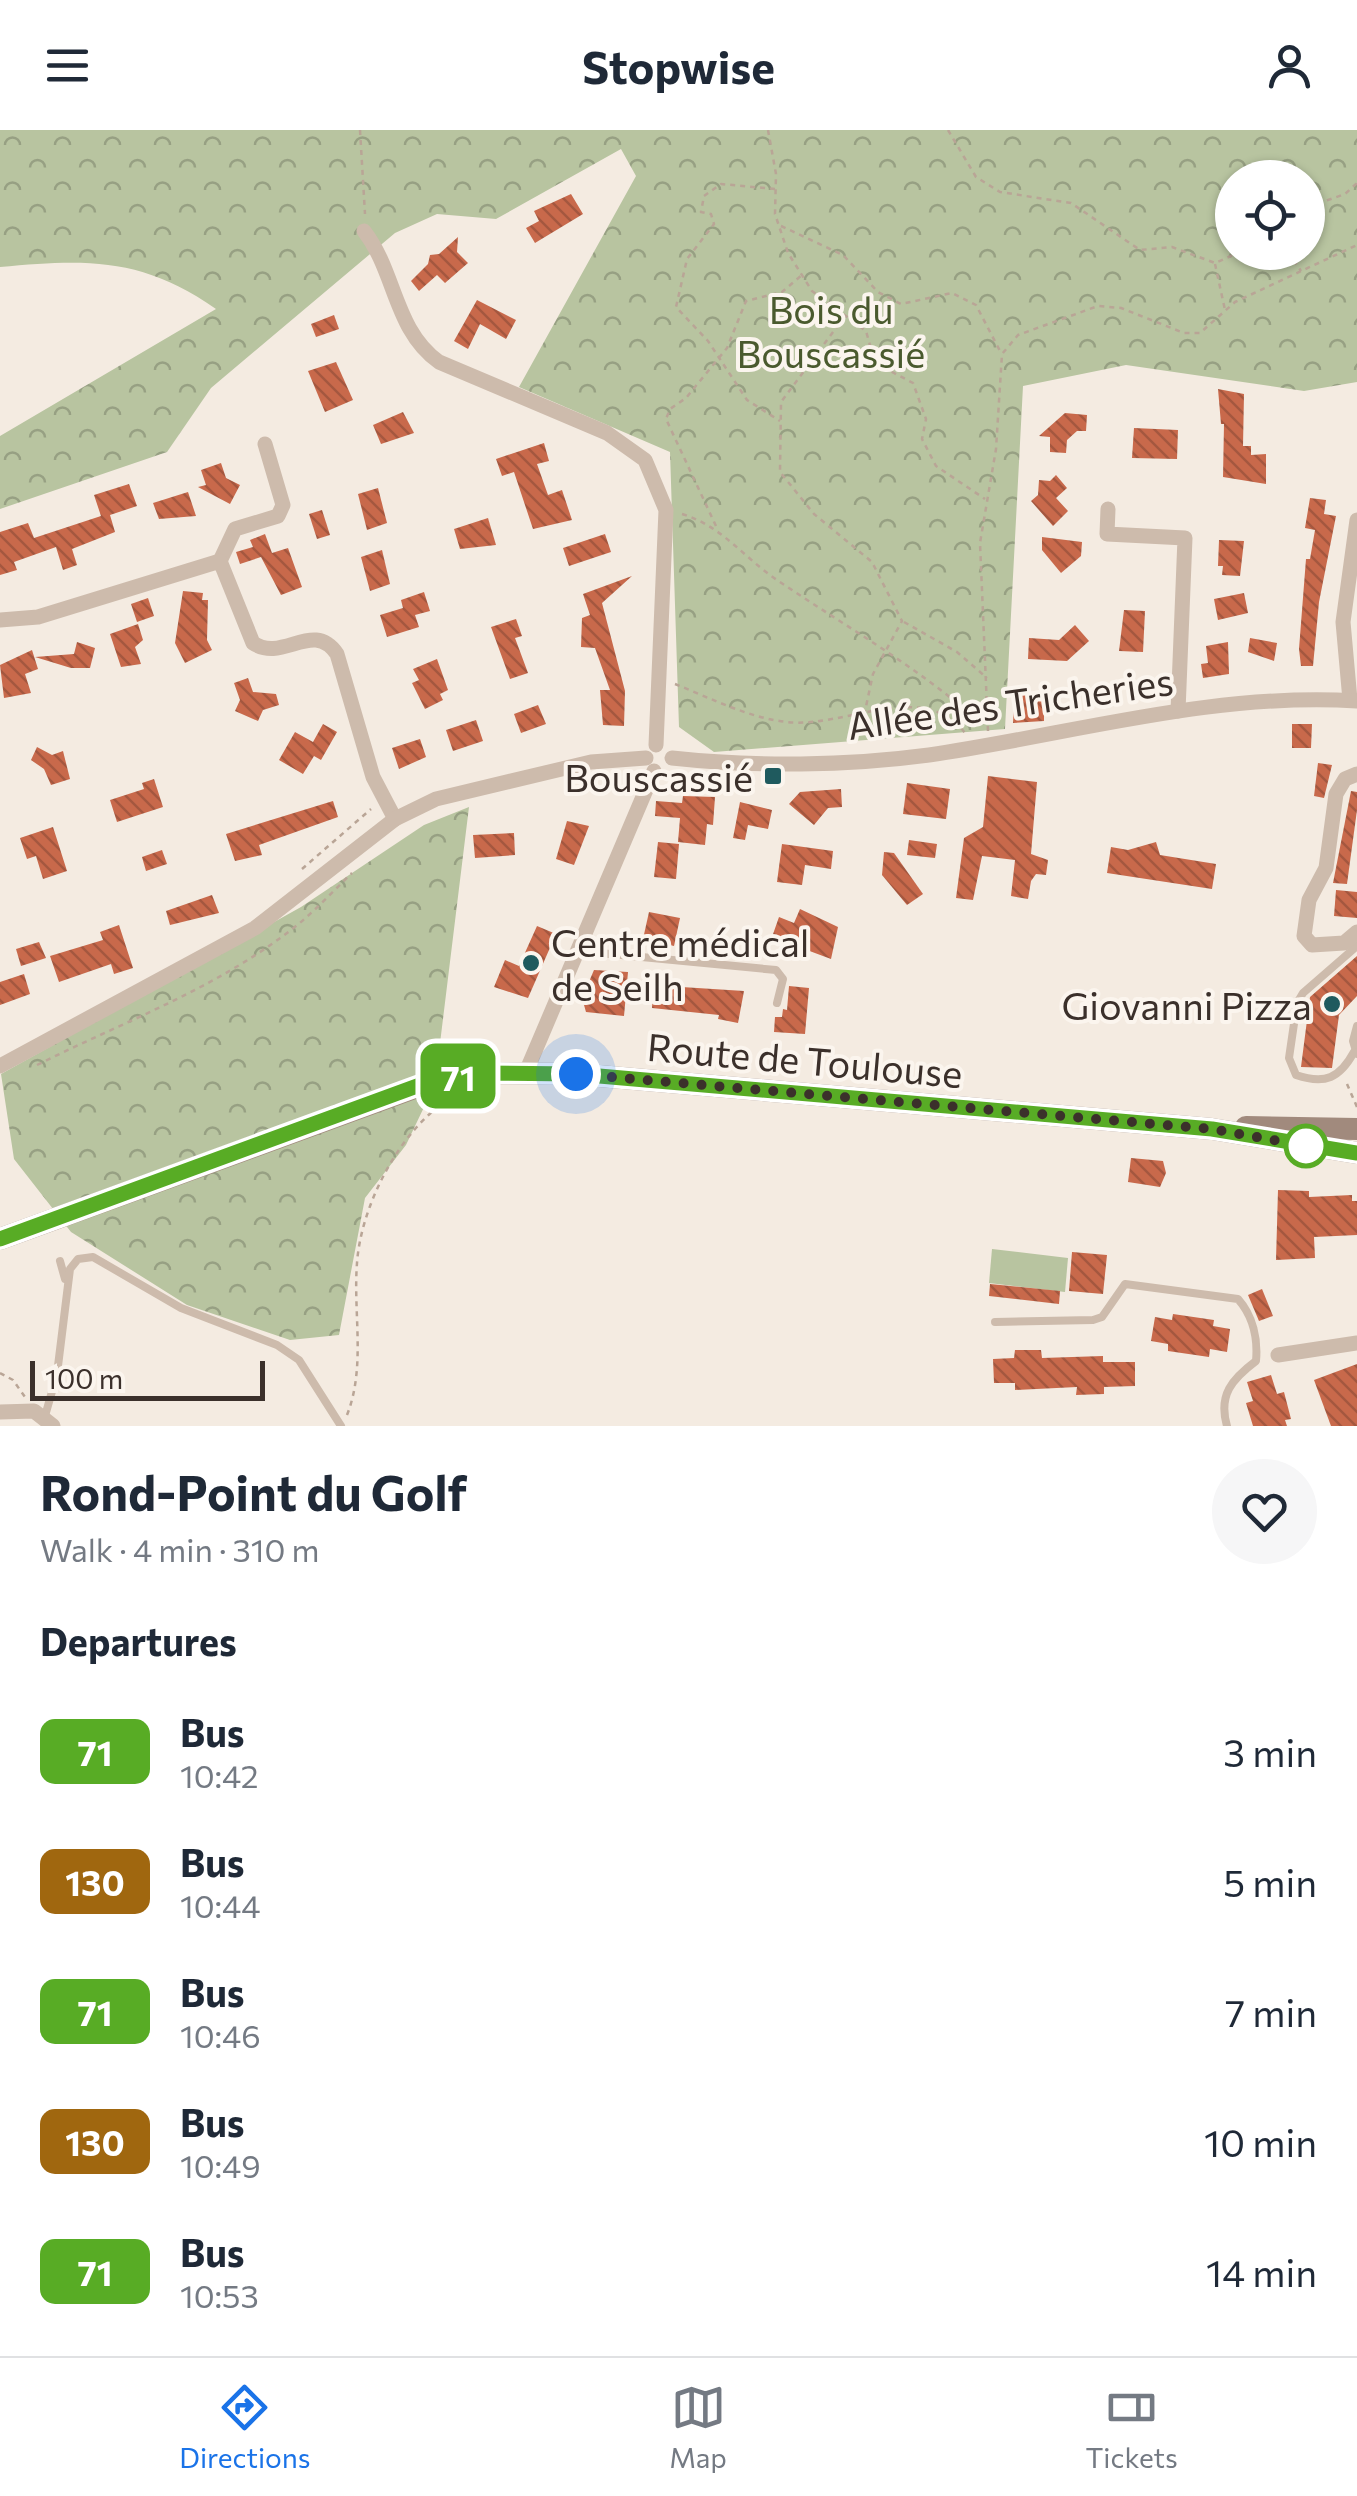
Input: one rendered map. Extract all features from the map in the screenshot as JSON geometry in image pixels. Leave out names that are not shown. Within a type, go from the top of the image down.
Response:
[{"type":"main road","name":"Route de Toulouse","points":[[0,1240],[390,1094],[459,1076],[526,1072],[1212,1129],[1357,1153]]},
{"type":"main road","name":"Route de Toulouse","points":[[1212,1129],[1357,1128]]},
{"type":"street","points":[[364,231],[377,247],[400,310],[422,350],[439,362],[608,433],[645,460],[666,510],[652,758],[579,951],[526,1072]]},
{"type":"street","points":[[264,444],[283,506],[278,516],[235,528],[220,561],[253,643],[269,650],[317,638],[329,642],[337,654],[373,776],[395,819]]},
{"type":"street","points":[[1108,509],[1108,534],[1185,538],[1178,711]]},
{"type":"street","points":[[1353,700],[1343,622],[1357,520]]},
{"type":"street","points":[[0,620],[38,617],[220,561]]},
{"type":"street","name":"Allée des Tricheries","points":[[652,758],[664,770],[672,758],[843,762],[972,746],[1178,711],[1295,698],[1353,700]]},
{"type":"street","points":[[0,1066],[255,928],[395,819],[436,799],[591,762],[652,758]]},
{"type":"street","points":[[1357,774],[1345,780],[1336,794],[1326,868],[1309,900],[1304,936],[1312,945],[1332,946],[1357,932]]},
{"type":"street","points":[[1278,1354],[1357,1344]]},
{"type":"street","points":[[0,1412],[44,1418]]},
{"type":"lane","points":[[1357,946],[1303,993],[1289,1058],[1296,1075],[1328,1080],[1342,1073],[1356,1053],[1357,1026]]},
{"type":"lane","points":[[579,951],[769,968],[783,979],[777,1002]]},
{"type":"lane","points":[[66,1283],[78,1259],[93,1257],[180,1308],[277,1345],[299,1360],[342,1426]]},
{"type":"lane","points":[[44,1418],[58,1374],[66,1283],[60,1260]]},
{"type":"lane","points":[[995,1322],[1093,1320],[1102,1316],[1124,1284],[1238,1299],[1258,1340],[1256,1360],[1227,1387],[1222,1408],[1227,1426]]},
{"type":"lane","points":[[1256,1354],[1278,1354]]},
{"type":"path","points":[[360,130],[364,231]]},
{"type":"path","points":[[768,130],[779,226],[802,275],[812,290],[866,331],[875,362],[914,383],[926,419],[922,439],[936,466],[987,500]]},
{"type":"path","points":[[948,130],[976,177],[1000,192],[1071,203],[1140,250],[1172,247],[1215,262]]},
{"type":"path","points":[[775,189],[755,191],[731,184],[704,196],[702,212],[712,214],[714,224],[688,259],[676,307],[718,357],[747,400],[782,421]]},
{"type":"path","points":[[1325,201],[1357,184]]},
{"type":"path","points":[[779,226],[843,255],[878,292],[901,304],[952,293],[976,305],[1002,354],[996,449],[979,562],[988,680],[984,703],[990,743]]},
{"type":"path","points":[[1002,354],[1018,335],[1098,306],[1121,308],[1184,333],[1200,333],[1225,310],[1357,245]]},
{"type":"path","points":[[1217,270],[1225,310]]},
{"type":"path","points":[[716,528],[702,488],[669,432],[666,418],[727,348],[746,300],[782,292],[802,275]]},
{"type":"path","points":[[845,316],[781,402],[780,472],[814,514],[872,562],[902,621],[956,652],[988,680]]},
{"type":"path","points":[[666,510],[716,528],[771,576],[884,649],[962,707],[984,703]]},
{"type":"path","points":[[865,711],[872,674],[902,621]]},
{"type":"path","points":[[659,682],[784,722],[803,723],[865,711],[940,710],[952,716],[972,746]]},
{"type":"path","points":[[292,881],[383,795]]},
{"type":"path","points":[[36,1066],[124,1021],[158,1011],[242,963],[296,926],[363,864]]},
{"type":"path","points":[[1342,1073],[1357,1107]]},
{"type":"path","points":[[342,1426],[357,1378],[357,1260],[366,1224],[385,1177],[408,1137],[430,1111],[452,1097]]},
{"type":"path","points":[[0,1373],[12,1380],[44,1418]]},
{"type":"green space","name":"Bois du Bouscassié","points":[[0,130],[1357,130],[1357,382],[1304,391],[1126,365],[1023,386],[1005,729],[714,752],[679,727],[670,452],[519,387],[636,176],[621,149],[496,219],[437,214],[395,233],[211,388],[167,452],[0,509],[0,436],[216,309],[163,279],[138,271],[60,263],[0,267]]},
{"type":"green space","points":[[469,807],[435,1084],[406,1145],[365,1198],[339,1335],[290,1340],[187,1305],[71,1232],[14,1159],[1,1074],[301,907],[424,825]]},
{"type":"green space","points":[[992,1249],[1068,1258],[1065,1292],[989,1283]]},
{"type":"building","points":[[571,194],[583,214],[535,243],[526,228],[539,221],[534,211]]},
{"type":"building","points":[[458,237],[457,252],[468,263],[445,283],[437,275],[419,291],[411,281],[428,264],[430,255],[439,254]]},
{"type":"building","points":[[477,300],[516,320],[506,339],[480,324],[468,349],[454,341]]},
{"type":"building","points":[[334,315],[339,329],[316,337],[311,324]]},
{"type":"building","points":[[336,362],[353,400],[325,412],[308,371]]},
{"type":"building","points":[[1218,389],[1244,394],[1243,446],[1251,446],[1251,455],[1266,454],[1266,484],[1223,477],[1224,424]]},
{"type":"building","points":[[403,412],[414,433],[381,444],[373,425]]},
{"type":"building","points":[[1065,413],[1087,415],[1086,431],[1077,431],[1067,440],[1066,453],[1050,452],[1050,437],[1039,436]]},
{"type":"building","points":[[1134,428],[1178,430],[1177,459],[1132,458]]},
{"type":"building","points":[[544,443],[549,461],[537,464],[548,495],[562,490],[572,520],[533,529],[514,472],[502,476],[496,459]]},
{"type":"building","points":[[221,463],[226,478],[240,485],[230,504],[198,487],[206,485],[201,470]]},
{"type":"building","points":[[1056,475],[1067,488],[1056,498],[1068,511],[1053,526],[1031,501],[1038,495],[1039,480],[1050,481]]},
{"type":"building","points":[[129,484],[137,506],[110,515],[115,532],[72,549],[77,565],[63,570],[56,547],[14,562],[17,570],[0,575],[0,532],[28,523],[34,538],[101,516],[94,495]]},
{"type":"building","points":[[378,488],[387,523],[367,530],[358,494]]},
{"type":"building","points":[[188,492],[196,516],[159,519],[153,503]]},
{"type":"building","points":[[1310,498],[1326,500],[1324,514],[1336,516],[1319,602],[1313,666],[1301,666],[1306,559],[1310,559],[1315,530],[1305,528]]},
{"type":"building","points":[[322,510],[330,535],[317,539],[309,514]]},
{"type":"building","points":[[488,518],[496,545],[460,549],[454,529]]},
{"type":"building","points":[[265,534],[272,553],[288,548],[302,587],[281,595],[261,557],[240,564],[236,552],[253,547],[250,540]]},
{"type":"building","points":[[605,534],[611,552],[569,566],[563,548]]},
{"type":"building","points":[[1042,537],[1082,542],[1081,556],[1061,573],[1042,550]]},
{"type":"building","points":[[1219,540],[1244,541],[1240,576],[1222,575],[1223,566],[1218,566]]},
{"type":"building","points":[[382,550],[390,584],[370,591],[361,557]]},
{"type":"building","points":[[632,576],[602,603],[625,691],[624,726],[603,725],[600,690],[610,690],[595,648],[581,647],[582,618],[590,615],[583,594]]},
{"type":"building","points":[[183,591],[203,593],[202,600],[208,600],[207,640],[212,650],[185,663],[175,643]]},
{"type":"building","points":[[424,592],[430,611],[415,615],[419,627],[387,637],[380,615],[403,608],[401,600]]},
{"type":"building","points":[[1244,593],[1248,613],[1218,620],[1214,599]]},
{"type":"building","points":[[148,598],[154,616],[137,622],[131,604]]},
{"type":"building","points":[[1124,610],[1145,611],[1143,652],[1119,651]]},
{"type":"building","points":[[516,619],[522,636],[515,638],[528,673],[510,679],[491,627]]},
{"type":"building","points":[[138,624],[143,640],[135,647],[141,664],[121,667],[110,634]]},
{"type":"building","points":[[1075,625],[1089,641],[1067,661],[1028,659],[1029,638],[1059,640]]},
{"type":"building","points":[[1250,638],[1277,643],[1274,661],[1248,652]]},
{"type":"building","points":[[77,642],[95,648],[90,668],[71,668],[35,657],[74,654]]},
{"type":"building","points":[[1228,642],[1229,674],[1203,678],[1201,664],[1208,663],[1206,646]]},
{"type":"building","points":[[32,650],[38,669],[25,674],[31,693],[4,698],[0,665]]},
{"type":"building","points":[[437,659],[448,690],[440,694],[443,700],[425,709],[412,683],[419,680],[413,669]]},
{"type":"building","points":[[248,678],[253,692],[276,694],[279,705],[263,710],[258,721],[235,711],[240,700],[234,683]]},
{"type":"building","points":[[1015,693],[1044,693],[1044,721],[1013,723]]},
{"type":"building","points":[[538,705],[546,724],[521,733],[514,714]]},
{"type":"building","points":[[476,720],[483,741],[453,751],[446,730]]},
{"type":"building","points":[[323,724],[337,732],[321,760],[314,756],[303,774],[279,760],[295,732],[313,742]]},
{"type":"building","points":[[1292,724],[1312,724],[1311,748],[1292,748]]},
{"type":"building","points":[[420,739],[426,757],[399,769],[392,748]]},
{"type":"building","points":[[37,747],[52,755],[63,751],[70,779],[51,785],[44,769],[31,760]]},
{"type":"building","points":[[1318,763],[1332,765],[1324,798],[1314,796]]},
{"type":"building","points":[[988,776],[1037,782],[1031,854],[1048,860],[1046,875],[1036,874],[1031,881],[1028,899],[1011,896],[1015,860],[982,856],[973,900],[956,898],[964,838],[983,827]]},
{"type":"building","points":[[154,779],[163,807],[117,822],[110,800],[144,789],[142,783]]},
{"type":"building","points":[[907,783],[950,789],[946,819],[903,814]]},
{"type":"building","points":[[841,789],[842,807],[828,808],[814,825],[789,804],[800,792]]},
{"type":"building","points":[[1351,791],[1357,792],[1357,810],[1347,884],[1333,883]]},
{"type":"building","points":[[683,796],[715,797],[713,825],[707,824],[705,845],[678,842],[680,818],[655,816],[656,801],[682,803]]},
{"type":"building","points":[[333,801],[338,817],[259,845],[262,855],[235,861],[226,834]]},
{"type":"building","points":[[740,802],[772,810],[768,829],[748,825],[745,840],[733,838]]},
{"type":"building","points":[[567,821],[589,826],[574,865],[556,859]]},
{"type":"building","points":[[53,827],[67,871],[43,879],[36,856],[27,859],[20,838]]},
{"type":"building","points":[[514,833],[515,855],[475,858],[473,835]]},
{"type":"building","points":[[909,840],[937,844],[935,858],[907,855]]},
{"type":"building","points":[[658,842],[679,844],[676,879],[654,877]]},
{"type":"building","points":[[1156,842],[1160,855],[1216,864],[1212,889],[1107,873],[1111,847],[1128,850]]},
{"type":"building","points":[[782,844],[833,851],[831,869],[805,865],[802,885],[777,882]]},
{"type":"building","points":[[162,850],[167,864],[146,871],[142,857]]},
{"type":"building","points":[[884,852],[894,853],[923,894],[907,905],[882,875]]},
{"type":"building","points":[[1336,890],[1357,892],[1357,918],[1334,916]]},
{"type":"building","points":[[212,895],[219,913],[170,925],[166,911]]},
{"type":"building","points":[[800,909],[838,927],[831,959],[772,937],[779,917],[794,923]]},
{"type":"building","points":[[649,912],[680,918],[674,946],[643,939]]},
{"type":"building","points":[[119,925],[133,968],[114,974],[111,964],[59,982],[50,956],[103,940],[100,932]]},
{"type":"building","name":"Centre médical de Seilh","points":[[537,926],[556,934],[528,998],[494,987],[505,960],[519,966]]},
{"type":"building","points":[[39,942],[46,958],[21,966],[16,949]]},
{"type":"building","points":[[1357,956],[1357,996],[1339,1015],[1332,1068],[1301,1067],[1310,997]]},
{"type":"building","points":[[594,970],[628,972],[624,1016],[586,1012],[582,998]]},
{"type":"building","points":[[24,974],[30,994],[0,1005],[0,982]]},
{"type":"building","points":[[654,979],[666,980],[666,986],[744,991],[738,1023],[718,1019],[719,1015],[652,1008]]},
{"type":"building","points":[[789,986],[809,988],[805,1034],[774,1032],[775,1017],[782,1017],[783,1009],[787,1010]]},
{"type":"building","points":[[1131,1158],[1163,1161],[1166,1173],[1160,1187],[1128,1182]]},
{"type":"building","points":[[1278,1190],[1309,1191],[1309,1197],[1352,1195],[1352,1201],[1357,1201],[1357,1235],[1314,1237],[1315,1258],[1276,1260]]},
{"type":"building","points":[[1072,1252],[1107,1255],[1103,1294],[1069,1291]]},
{"type":"building","points":[[990,1284],[1060,1291],[1059,1304],[989,1296]]},
{"type":"building","points":[[1262,1289],[1273,1316],[1259,1321],[1248,1295]]},
{"type":"building","points":[[1173,1314],[1214,1320],[1213,1326],[1230,1329],[1227,1352],[1210,1349],[1209,1357],[1168,1351],[1168,1344],[1151,1341],[1155,1317],[1172,1320]]},
{"type":"building","points":[[1015,1350],[1041,1350],[1042,1358],[1103,1356],[1103,1362],[1135,1362],[1135,1386],[1104,1387],[1104,1394],[1076,1395],[1077,1387],[1015,1390],[1015,1383],[994,1383],[993,1359],[1014,1358]]},
{"type":"building","points":[[1357,1364],[1357,1426],[1331,1426],[1314,1380]]},
{"type":"building","points":[[1271,1375],[1277,1394],[1284,1392],[1291,1419],[1285,1420],[1287,1426],[1253,1426],[1246,1403],[1253,1401],[1247,1382]]},
{"type":"bus line","name":"71","points":[[0,1239],[390,1094],[428,1082],[484,1073],[576,1074],[1212,1129],[1357,1153]]},
{"type":"place","name":"Bouscassié","points":[[773,776]]},
{"type":"place","name":"Centre médical de Seilh","points":[[531,963]]},
{"type":"place","name":"Giovanni Pizza","points":[[1332,1004]]},
{"type":"route","points":[[576,1074],[1212,1129],[1306,1146]]}]
